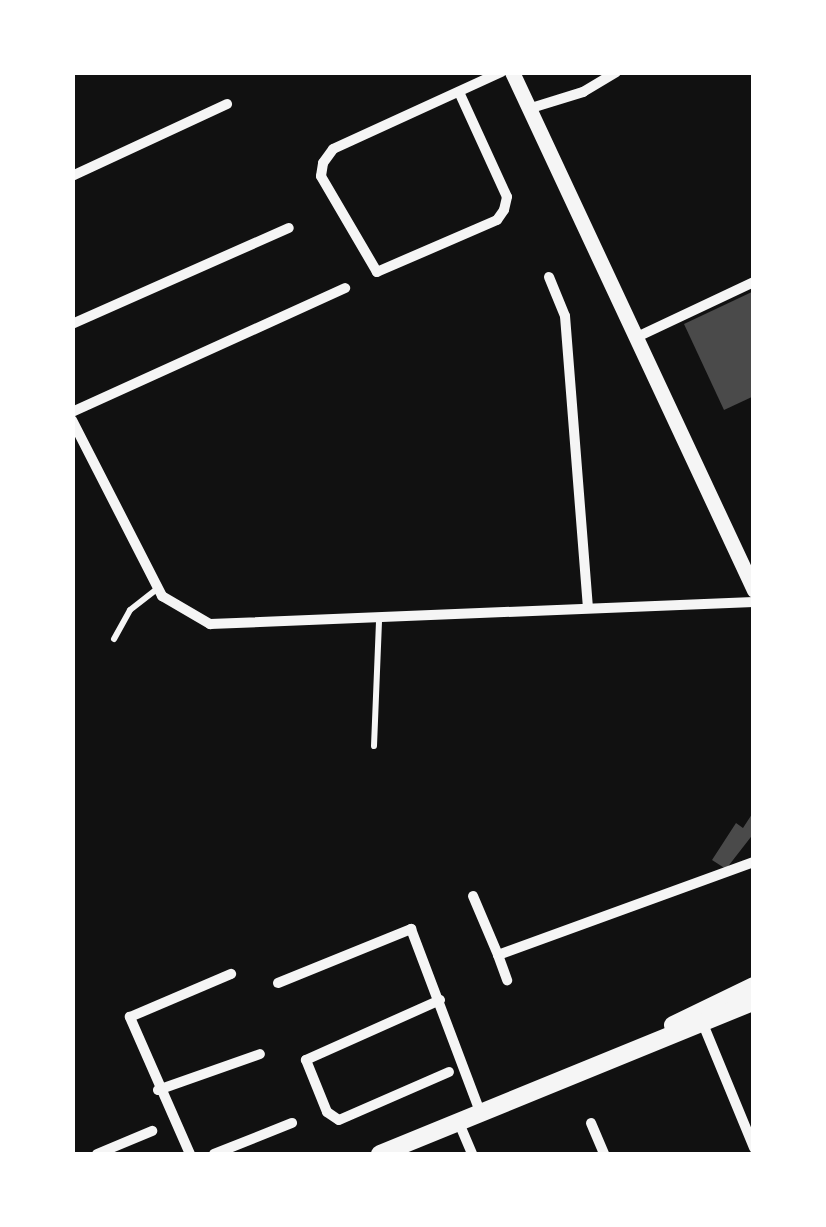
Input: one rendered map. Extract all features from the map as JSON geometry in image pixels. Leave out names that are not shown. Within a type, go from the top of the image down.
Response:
[{"type":"main road","points":[[575,1075],[754,986]]},
{"type":"main road","points":[[380,1154],[754,1001]]},
{"type":"street","points":[[460,92],[507,198],[504,210],[497,220],[377,272],[321,176],[323,163],[333,149],[501,72]]},
{"type":"street","points":[[512,72],[754,590]]},
{"type":"street","points":[[528,110],[583,92],[616,72]]},
{"type":"street","points":[[72,176],[227,104]]},
{"type":"street","points":[[72,324],[289,228]]},
{"type":"street","points":[[549,277],[565,316],[588,608]]},
{"type":"street","points":[[637,337],[754,282]]},
{"type":"street","points":[[72,412],[345,288]]},
{"type":"street","points":[[72,420],[158,588],[180,612],[226,627],[754,602]]},
{"type":"street","points":[[498,956],[754,862]]},
{"type":"street","points":[[473,896],[507,980]]},
{"type":"street","points":[[278,983],[402,928],[418,936],[480,1114]]},
{"type":"street","points":[[190,1154],[158,1090],[130,1016],[231,974]]},
{"type":"street","points":[[440,1000],[306,1060],[327,1112],[339,1120],[449,1072]]},
{"type":"street","points":[[703,1024],[754,1148]]},
{"type":"street","points":[[158,1090],[260,1054]]},
{"type":"street","points":[[459,1122],[472,1154]]},
{"type":"street","points":[[214,1154],[292,1123]]},
{"type":"street","points":[[591,1123],[604,1154]]},
{"type":"street","points":[[97,1154],[152,1131]]},
{"type":"lane","points":[[114,639],[130,610],[158,588]]},
{"type":"lane","points":[[374,746],[379,619]]},
{"type":"building","points":[[754,291],[754,396],[724,410],[684,324]]},
{"type":"building","points":[[754,811],[754,833],[726,869],[712,860],[736,823],[743,828]]}]
